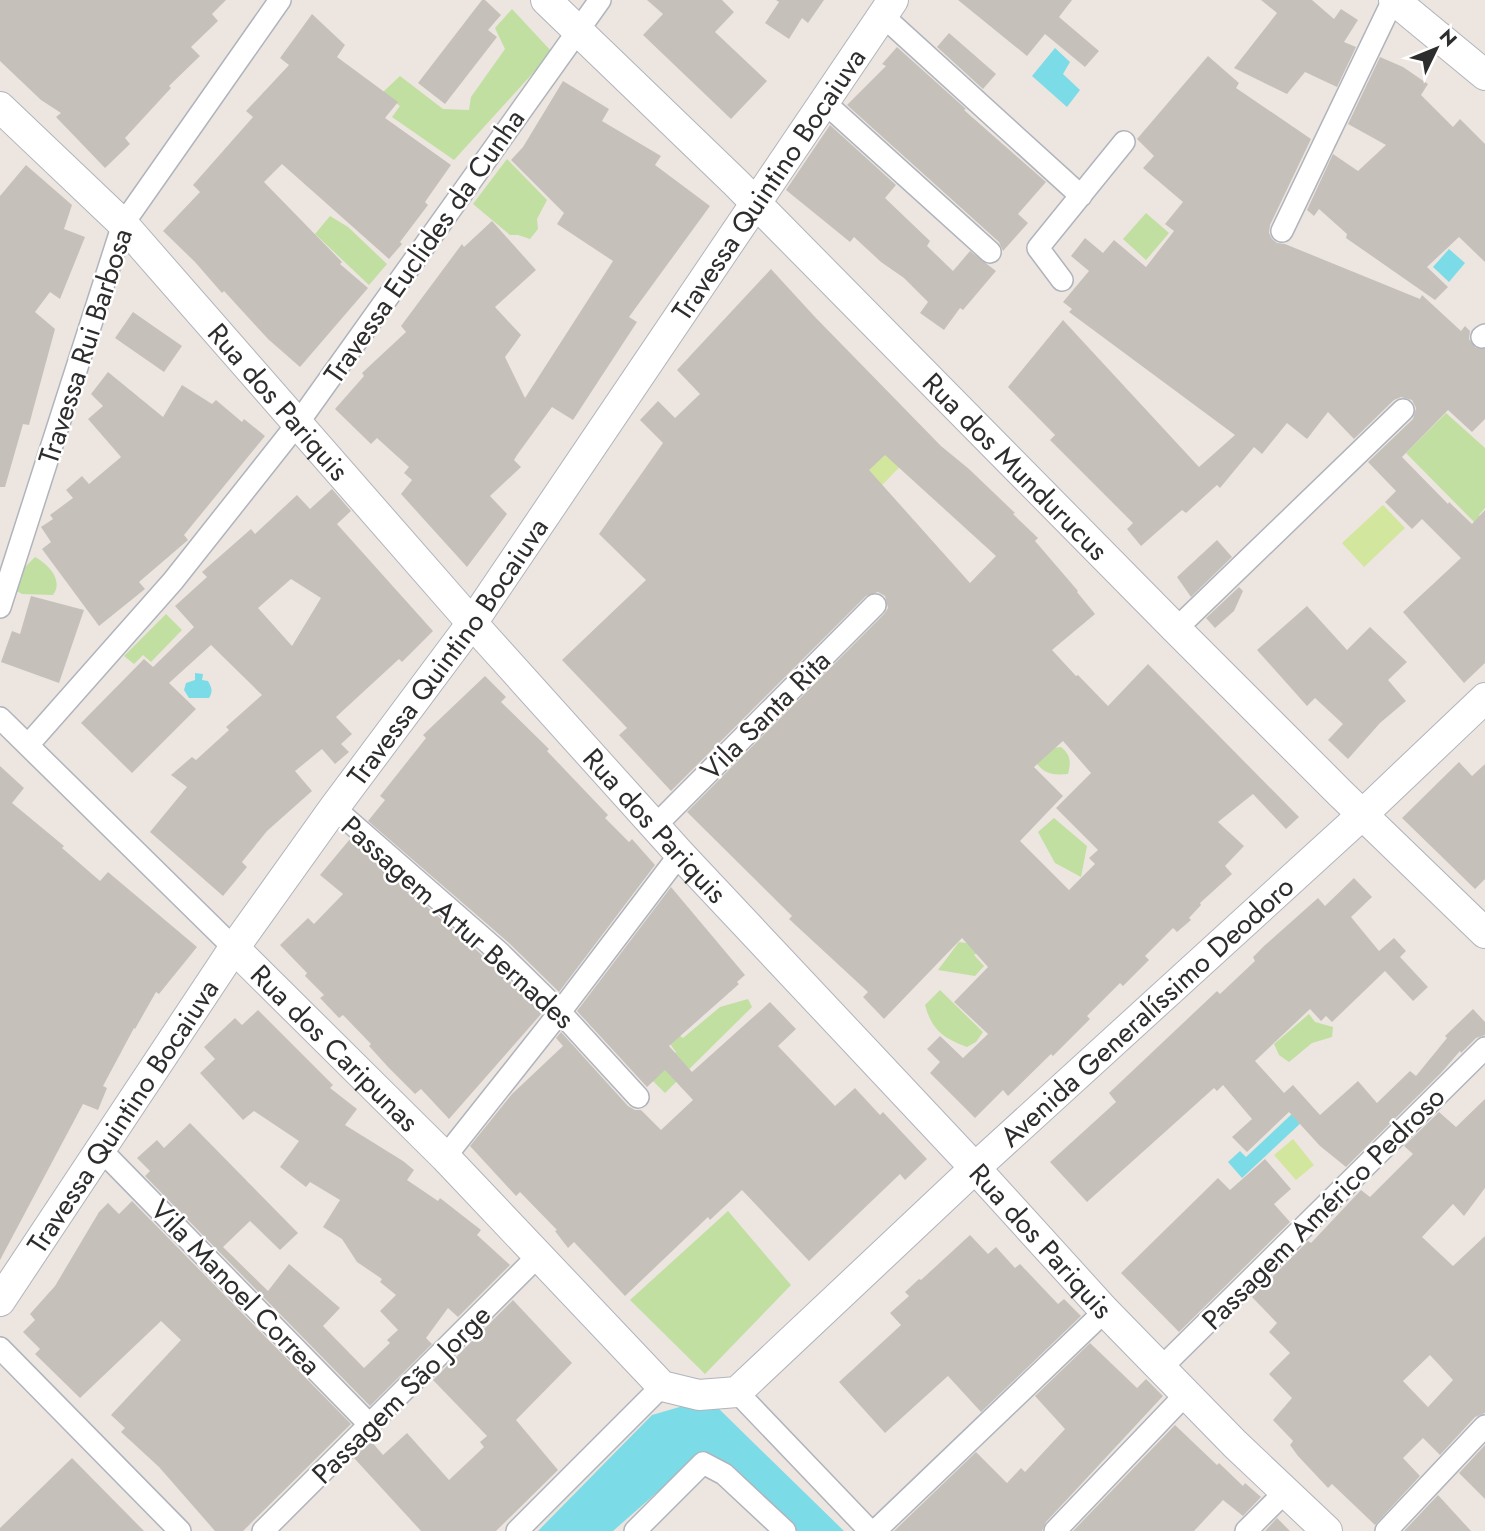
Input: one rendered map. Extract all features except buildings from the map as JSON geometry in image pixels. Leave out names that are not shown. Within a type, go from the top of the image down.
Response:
[{"type":"street","name":"Travessa Rui Barbosa","points":[[0,607],[123,224],[280,0]]},
{"type":"street","name":"Rua dos Mundurucus","points":[[546,0],[756,203],[1176,629],[1362,815],[1485,933]]},
{"type":"street","name":"Travessa Euclides da Cunha","points":[[28,745],[173,581],[298,423],[600,0]]},
{"type":"street","points":[[1282,231],[1393,0],[1485,75]]},
{"type":"street","points":[[888,8],[1081,195]]},
{"type":"street","name":"Travessa Quintino Bocaiuva","points":[[0,1301],[234,948],[472,623],[888,8]]},
{"type":"street","points":[[824,102],[990,252]]},
{"type":"street","name":"Rua dos Pariquis","points":[[0,107],[123,224],[472,623],[680,854],[975,1168],[1105,1311],[1327,1531]]},
{"type":"street","points":[[1062,280],[1038,248],[1124,142]]},
{"type":"street","points":[[1176,629],[1403,410]]},
{"type":"street","name":"Vila Santa Rita","points":[[656,825],[875,606]]},
{"type":"street","name":"Avenida Generalíssimo Deodoro","points":[[737,1392],[975,1168],[1362,815],[1485,698]]},
{"type":"street","name":"Rua dos Caripunas","points":[[0,718],[444,1157],[662,1386]]},
{"type":"street","name":"Passagem Artur Bernades","points":[[334,808],[500,953],[560,1012],[638,1097]]},
{"type":"street","points":[[444,1157],[560,1012],[680,854]]},
{"type":"street","name":"Passagem Américo Pedroso","points":[[1161,1368],[1485,1048]]},
{"type":"street","name":"Vila Manoel Correa","points":[[101,1150],[370,1425]]},
{"type":"street","name":"Passagem São Jorge","points":[[263,1531],[538,1256]]},
{"type":"street","points":[[517,1531],[662,1386],[699,1395],[737,1392],[872,1531],[1105,1311]]},
{"type":"street","points":[[0,1348],[180,1531]]},
{"type":"street","points":[[1055,1531],[1186,1394]]},
{"type":"street","points":[[1386,1531],[1485,1426]]},
{"type":"street","points":[[635,1531],[703,1463],[724,1474],[785,1531]]},
{"type":"street","points":[[1246,1531],[1285,1492]]},
{"type":"green space","points":[[512,9],[552,52],[454,160],[392,117],[400,106],[382,93],[400,76],[443,109],[469,110],[471,97],[505,49],[495,28]]},
{"type":"green space","points":[[507,159],[547,200],[537,219],[538,229],[530,239],[510,235],[473,204]]},
{"type":"green space","points":[[1146,213],[1169,233],[1146,260],[1123,239]]},
{"type":"green space","points":[[330,216],[348,227],[387,264],[369,285],[315,234]]},
{"type":"green space","points":[[1446,413],[1485,448],[1485,508],[1479,515],[1485,522],[1485,533],[1406,453]]},
{"type":"green space","points":[[892,423],[918,448],[861,507],[836,483]]},
{"type":"green space","points":[[1383,505],[1405,528],[1364,567],[1342,543]]},
{"type":"green space","points":[[35,557],[49,568],[56,578],[53,595],[22,594],[15,590],[17,575]]},
{"type":"green space","points":[[166,614],[182,630],[151,662],[143,655],[134,664],[124,656]]},
{"type":"green space","points":[[1061,747],[1069,759],[1068,774],[1051,773],[1037,764],[1045,749]]},
{"type":"green space","points":[[1054,818],[1087,846],[1081,877],[1055,863],[1038,832]]},
{"type":"green space","points":[[959,942],[982,945],[980,951],[974,955],[984,966],[975,976],[938,970]]},
{"type":"green space","points":[[940,990],[983,1032],[976,1042],[967,1047],[951,1040],[935,1027],[925,1005]]},
{"type":"green space","points":[[748,999],[752,1007],[665,1093],[650,1078],[676,1052],[664,1036],[673,1031],[683,1038],[720,1007]]},
{"type":"green space","points":[[1309,1014],[1315,1022],[1333,1027],[1332,1037],[1312,1043],[1289,1062],[1279,1055],[1274,1044]]},
{"type":"green space","points":[[1293,1139],[1314,1165],[1296,1180],[1274,1155]]},
{"type":"green space","points":[[728,1211],[791,1285],[705,1374],[630,1300]]},
{"type":"water","points":[[1055,48],[1070,62],[1063,74],[1080,90],[1067,107],[1032,76]]},
{"type":"water","points":[[1449,249],[1465,263],[1449,282],[1433,267]]},
{"type":"water","points":[[195,673],[203,674],[202,680],[208,681],[212,689],[209,698],[189,698],[184,690],[186,683],[195,680]]},
{"type":"water","points":[[1294,1112],[1303,1121],[1242,1178],[1228,1162],[1240,1151],[1246,1157]]},
{"type":"water","points":[[683,1406],[716,1406],[844,1531],[795,1531],[715,1457],[695,1459],[613,1531],[538,1531],[652,1415]]}]
